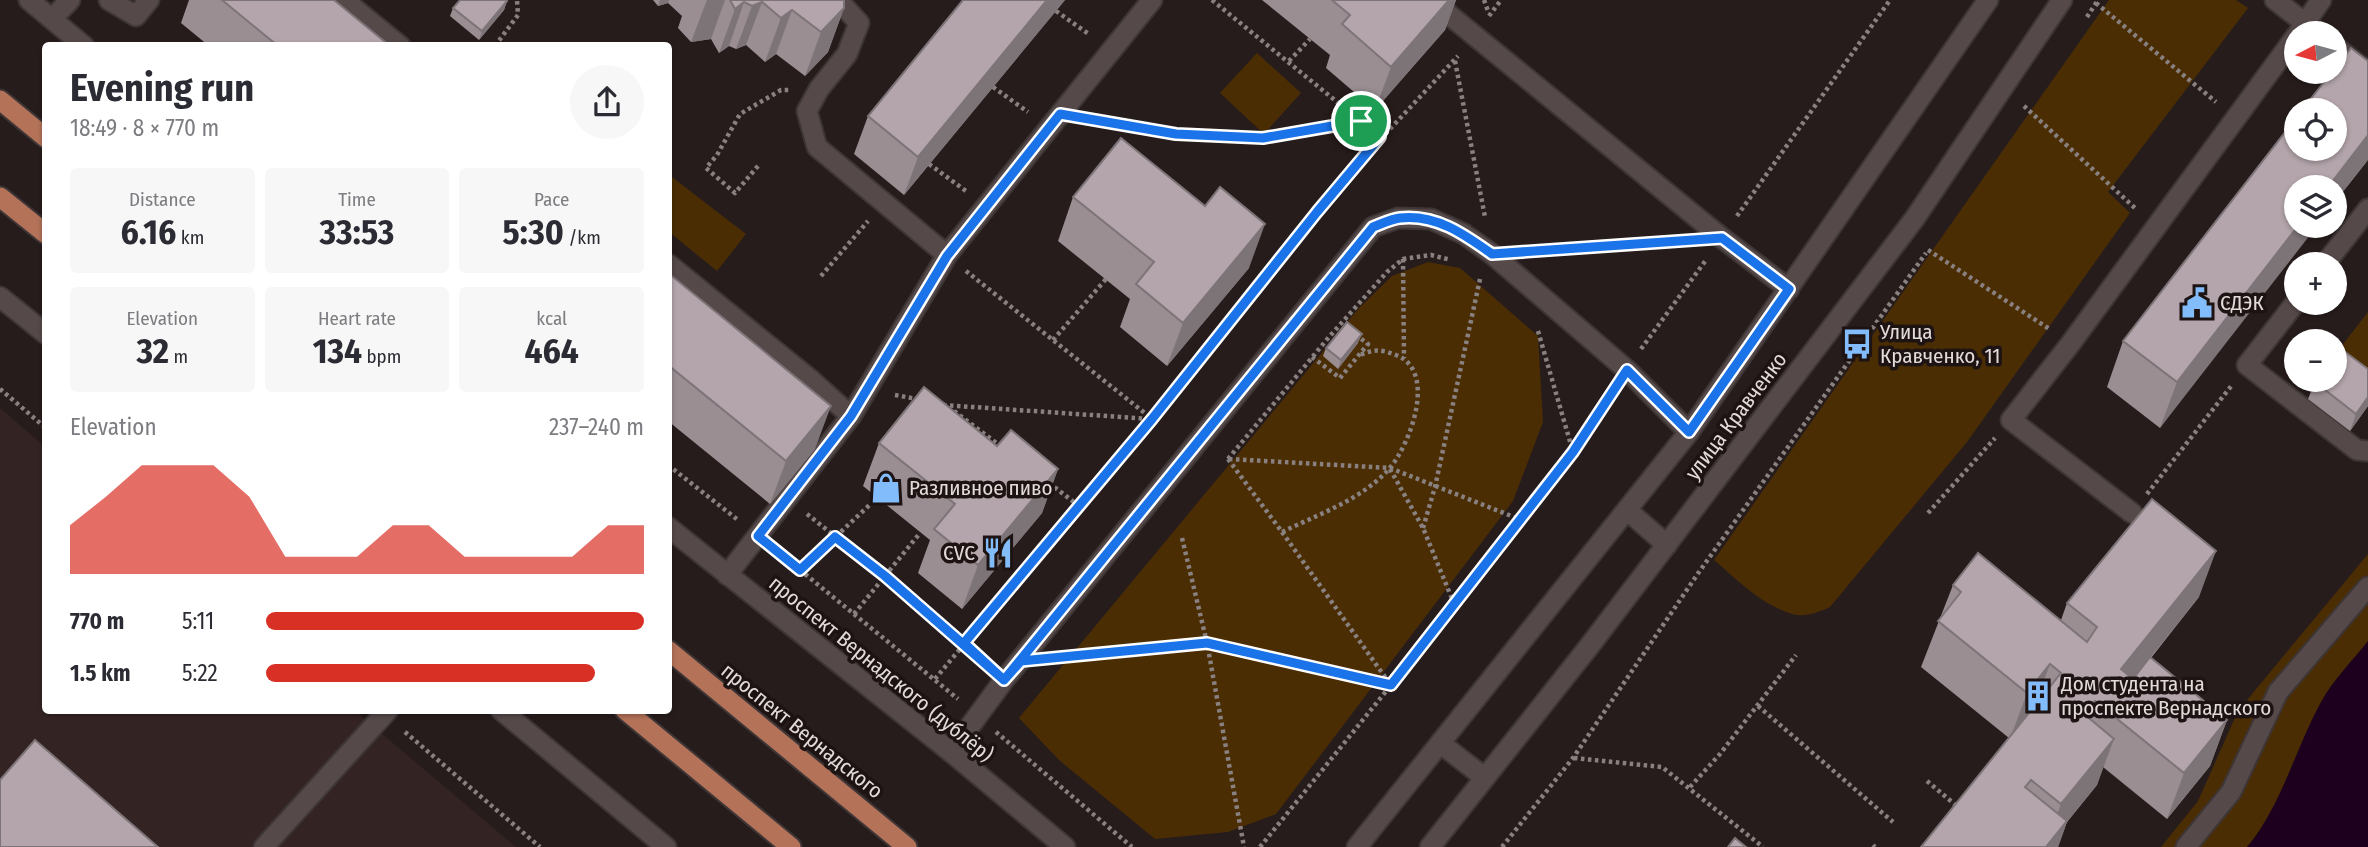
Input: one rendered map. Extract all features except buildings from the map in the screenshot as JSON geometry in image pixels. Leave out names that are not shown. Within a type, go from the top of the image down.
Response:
[{"type":"main road","points":[[0,100],[42,135]]},
{"type":"main road","points":[[0,197],[42,231]]},
{"type":"main road","name":"проспект Вернадского","points":[[672,653],[908,847]]},
{"type":"main road","points":[[630,714],[791,847]]},
{"type":"street","points":[[29,0],[79,42]]},
{"type":"street","points":[[52,19],[69,0]]},
{"type":"street","points":[[109,0],[136,16],[149,0]]},
{"type":"street","points":[[344,0],[395,42]]},
{"type":"street","points":[[838,0],[859,23],[847,54],[819,89],[807,111],[817,147],[947,256]]},
{"type":"street","points":[[727,575],[851,416],[947,256],[1152,0]]},
{"type":"street","points":[[1431,0],[1722,238],[1789,289]]},
{"type":"street","name":"улица Кравченко","points":[[1357,847],[1689,432],[1988,0]]},
{"type":"street","name":"улица Кравченко","points":[[1430,847],[1667,545],[1915,218],[2062,0]]},
{"type":"street","points":[[2275,0],[2294,21]]},
{"type":"street","points":[[2310,21],[2321,0]]},
{"type":"street","points":[[2347,56],[2368,72]]},
{"type":"street","points":[[2133,513],[2011,419],[2071,343],[2155,226],[2284,57]]},
{"type":"street","points":[[2334,252],[2368,209]]},
{"type":"street","points":[[951,752],[1004,680],[1373,227],[1398,218],[1431,219],[1464,234],[1492,254],[1627,370],[1689,432]]},
{"type":"street","points":[[672,267],[811,380],[851,416]]},
{"type":"street","points":[[0,296],[42,331]]},
{"type":"street","points":[[2286,315],[2247,365],[2357,450],[2368,452]]},
{"type":"street","points":[[1627,510],[1667,545]]},
{"type":"street","name":"проспект Вернадского (дублёр)","points":[[672,530],[951,752],[1065,847]]},
{"type":"street","points":[[2186,847],[2231,792],[2278,692],[2368,587]]},
{"type":"street","points":[[264,847],[385,714]]},
{"type":"street","points":[[506,714],[666,847]]},
{"type":"street","points":[[1440,743],[1485,778]]},
{"type":"path","points":[[498,42],[518,15],[517,0]]},
{"type":"path","points":[[1212,0],[1380,137]]},
{"type":"path","points":[[1260,847],[1454,606],[1573,452],[1627,370],[1889,0]]},
{"type":"path","points":[[2096,3],[2236,118]]},
{"type":"path","points":[[1056,11],[1110,50]]},
{"type":"path","points":[[935,679],[1152,419],[1317,212],[1380,137],[1455,60],[1474,34]]},
{"type":"path","points":[[1289,61],[1310,39]]},
{"type":"path","points":[[1423,528],[1480,280],[1492,254],[1455,60]]},
{"type":"path","points":[[993,87],[1054,120],[1176,134],[1263,138],[1361,121]]},
{"type":"path","points":[[758,166],[735,193],[706,168],[717,155],[740,114],[781,90]]},
{"type":"path","points":[[2024,106],[2155,226]]},
{"type":"path","points":[[929,164],[986,206]]},
{"type":"path","points":[[821,276],[884,202]]},
{"type":"path","points":[[1492,254],[1722,238]]},
{"type":"path","points":[[1502,847],[1573,758],[1699,572],[1928,250],[2071,343]]},
{"type":"path","points":[[1228,459],[1387,272],[1403,259],[1431,255],[1458,262]]},
{"type":"path","points":[[947,256],[1152,419]]},
{"type":"path","points":[[1282,532],[1363,492],[1390,468],[1409,434],[1417,404],[1417,378],[1404,358],[1403,259]]},
{"type":"path","points":[[1469,271],[1490,288]]},
{"type":"path","points":[[1053,340],[1106,279]]},
{"type":"path","points":[[1312,357],[1340,378],[1360,355],[1368,344],[1341,323]]},
{"type":"path","points":[[1530,324],[1540,333],[1573,452]]},
{"type":"path","points":[[1360,355],[1376,349],[1404,358]]},
{"type":"path","points":[[0,389],[42,425]]},
{"type":"path","points":[[866,389],[920,400]]},
{"type":"path","points":[[933,403],[1152,419]]},
{"type":"path","points":[[947,405],[1013,456]]},
{"type":"path","points":[[2133,513],[2214,407]]},
{"type":"path","points":[[1928,513],[2011,419]]},
{"type":"path","points":[[1228,459],[1390,468],[1519,519]]},
{"type":"path","points":[[1228,459],[1391,685]]},
{"type":"path","points":[[672,467],[935,679],[1132,847]]},
{"type":"path","points":[[1390,468],[1423,528],[1454,606]]},
{"type":"path","points":[[1046,481],[1079,506]]},
{"type":"path","points":[[787,498],[885,576],[1004,680]]},
{"type":"path","points":[[800,570],[877,498]]},
{"type":"path","points":[[854,614],[920,533]]},
{"type":"path","points":[[1182,538],[1207,643],[1244,847]]},
{"type":"path","points":[[1021,661],[1207,643],[1391,685]]},
{"type":"path","points":[[1690,787],[1758,706],[1796,655]]},
{"type":"path","points":[[1758,706],[1893,821]]},
{"type":"path","points":[[387,714],[540,847]]},
{"type":"path","points":[[1573,758],[1662,767],[1763,847]]},
{"type":"path","points":[[1927,781],[1967,815]]},
{"type":"shaded area","points":[[2109,0],[2236,0],[2248,8],[2108,192],[2130,213],[1967,442],[1830,607],[1802,615],[1770,605],[1714,560]]},
{"type":"shaded area","points":[[1257,53],[1301,93],[1264,134],[1220,93]]},
{"type":"shaded area","points":[[672,177],[746,234],[717,271],[672,234]]},
{"type":"shaded area","points":[[1428,262],[1460,268],[1538,336],[1543,422],[1513,501],[1276,814],[1228,832],[1155,839],[1059,760],[1019,718],[1359,308],[1392,276]]},
{"type":"shaded area","points":[[2368,312],[2368,370],[2347,354],[2347,339]]},
{"type":"shaded area","points":[[0,408],[42,444],[42,714],[359,714],[516,847],[0,847]]},
{"type":"shaded area","points":[[2368,554],[2368,847],[2161,847],[2198,801],[2238,711]]},
{"type":"shaded area","points":[[2368,641],[2368,847],[2247,847],[2270,813],[2321,702]]},
{"type":"place","name":"СДЭК","points":[[2197,303]]},
{"type":"place","name":"Улица Кравченко, 11","points":[[1857,344]]},
{"type":"place","name":"Разливное пиво","points":[[886,488]]},
{"type":"place","name":"CVC","points":[[998,553]]},
{"type":"place","name":"Дом студента на проспекте Вернадского","points":[[2038,696]]},
{"type":"route","points":[[1361,121],[1263,138],[1176,134],[1060,114],[947,256],[851,416],[758,536],[800,570],[835,537],[885,576],[1004,680],[1021,661],[1207,643],[1391,685],[1573,452],[1627,370],[1689,432],[1789,289],[1722,238],[1492,254],[1464,234],[1431,219],[1398,218],[1373,227],[1004,680],[964,643],[1152,419],[1380,137],[1361,121]]}]
